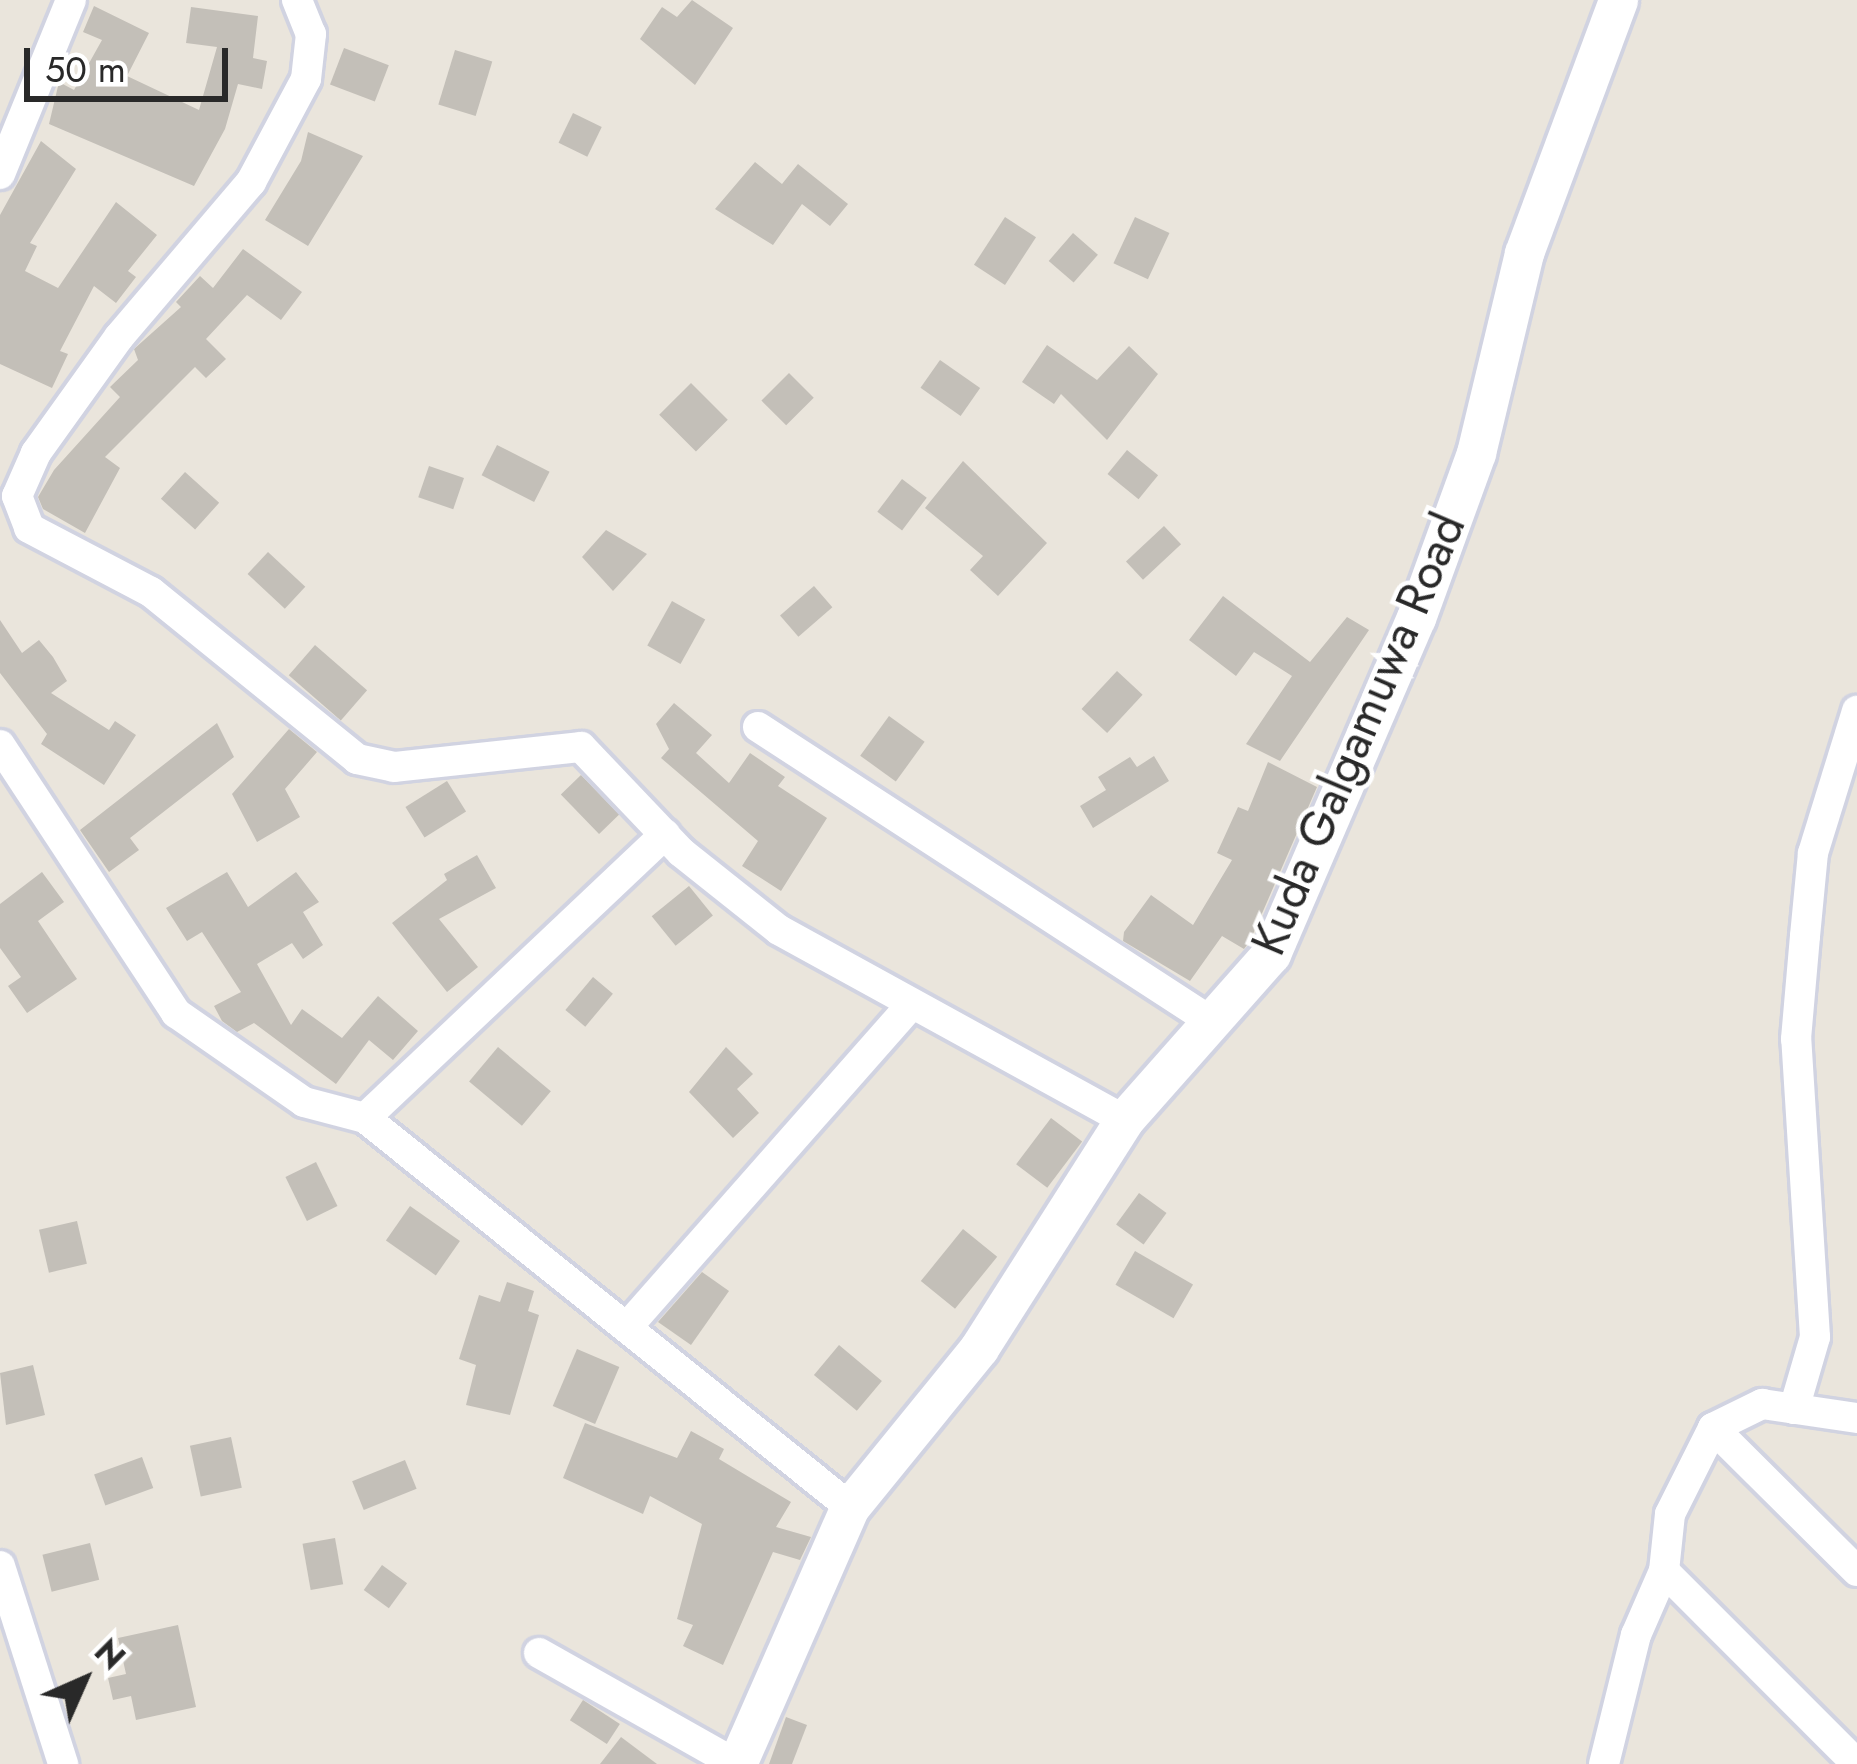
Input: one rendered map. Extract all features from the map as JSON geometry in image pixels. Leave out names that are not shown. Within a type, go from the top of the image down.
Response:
[{"type":"street","points":[[0,174],[71,0]]},
{"type":"street","points":[[297,0],[311,34],[306,79],[251,182],[119,337],[36,453],[16,496],[15,527],[151,592],[357,759],[394,767],[551,744],[580,747],[665,834],[779,930],[1124,1120]]},
{"type":"street","name":"Kuda Galgamuwa Road","points":[[737,1764],[850,1508],[979,1348],[1124,1120],[1271,954],[1416,618],[1476,453],[1524,253],[1618,0]]},
{"type":"street","points":[[1794,1409],[1815,1337],[1796,1039],[1805,936],[1814,853],[1857,711]]},
{"type":"street","points":[[758,727],[1211,1022]]},
{"type":"street","points":[[0,745],[176,1013],[304,1102],[365,1118],[850,1508]]},
{"type":"street","points":[[365,1118],[665,834]]},
{"type":"street","points":[[628,1326],[912,1004]]},
{"type":"street","points":[[1604,1764],[1636,1635],[1664,1571],[1670,1514],[1713,1428],[1762,1404],[1857,1418]]},
{"type":"street","points":[[1713,1428],[1857,1571]]},
{"type":"street","points":[[0,1566],[63,1764]]},
{"type":"street","points":[[1664,1571],[1857,1764]]},
{"type":"street","points":[[539,1653],[737,1764]]},
{"type":"building","points":[[692,0],[733,28],[695,85],[640,39],[662,7],[677,17]]},
{"type":"building","points":[[94,6],[149,33],[127,76],[199,110],[217,47],[186,43],[191,7],[258,16],[253,58],[267,61],[262,89],[238,84],[225,129],[194,186],[49,124],[59,82],[74,90],[102,40],[83,32]]},
{"type":"building","points":[[344,48],[389,65],[375,102],[330,84]]},
{"type":"building","points":[[455,50],[492,61],[476,116],[438,105]]},
{"type":"building","points":[[573,113],[602,127],[587,157],[559,143]]},
{"type":"building","points":[[308,132],[363,156],[308,246],[265,220],[301,161]]},
{"type":"building","points":[[41,141],[76,169],[30,243],[37,246],[25,271],[58,288],[116,202],[157,235],[128,271],[136,277],[116,303],[94,286],[60,351],[68,354],[52,388],[0,364],[0,215]]},
{"type":"building","points":[[755,162],[782,184],[798,164],[848,204],[830,226],[802,204],[773,245],[715,209]]},
{"type":"building","points":[[1005,217],[1036,237],[1005,285],[974,265]]},
{"type":"building","points":[[1135,217],[1169,233],[1148,279],[1113,263]]},
{"type":"building","points":[[1073,233],[1098,255],[1074,283],[1049,261]]},
{"type":"building","points":[[243,249],[302,292],[281,320],[247,295],[206,339],[226,359],[206,378],[195,367],[105,457],[120,468],[85,533],[43,509],[38,497],[54,470],[120,397],[110,387],[138,360],[134,349],[181,307],[176,302],[200,276],[213,288]]},
{"type":"building","points":[[1047,345],[1097,380],[1129,346],[1158,374],[1107,440],[1061,394],[1054,404],[1022,382]]},
{"type":"building","points":[[940,360],[980,388],[961,416],[920,388]]},
{"type":"building","points":[[789,373],[814,398],[786,425],[761,401]]},
{"type":"building","points":[[691,383],[728,420],[696,452],[659,415]]},
{"type":"building","points":[[497,445],[550,472],[534,502],[482,475]]},
{"type":"building","points":[[1127,450],[1158,475],[1139,499],[1107,474]]},
{"type":"building","points":[[963,461],[1047,543],[998,596],[970,570],[983,556],[925,508]]},
{"type":"building","points":[[429,466],[464,478],[453,509],[418,497]]},
{"type":"building","points":[[185,472],[219,503],[195,530],[161,499]]},
{"type":"building","points":[[902,479],[927,498],[902,530],[877,512]]},
{"type":"building","points":[[1164,526],[1181,544],[1143,580],[1126,561]]},
{"type":"building","points":[[606,530],[647,554],[613,591],[582,557]]},
{"type":"building","points":[[268,552],[305,587],[285,609],[248,574]]},
{"type":"building","points":[[814,586],[832,607],[798,637],[780,616]]},
{"type":"building","points":[[1223,596],[1310,662],[1347,617],[1369,630],[1280,761],[1246,744],[1292,676],[1254,652],[1236,676],[1189,640]]},
{"type":"building","points":[[672,601],[705,619],[681,664],[647,646]]},
{"type":"building","points":[[0,620],[22,653],[39,640],[53,657],[67,681],[51,693],[109,730],[115,721],[136,735],[104,785],[41,744],[47,734],[0,673]]},
{"type":"building","points":[[315,645],[367,690],[341,720],[289,675]]},
{"type":"building","points":[[1117,671],[1143,695],[1107,733],[1082,709]]},
{"type":"building","points":[[674,703],[712,735],[696,753],[729,783],[750,753],[785,777],[778,786],[827,818],[781,891],[742,866],[758,841],[661,758],[669,749],[656,724]]},
{"type":"building","points":[[889,716],[925,742],[896,782],[860,756]]},
{"type":"building","points":[[217,723],[234,757],[130,838],[139,850],[109,872],[80,830]]},
{"type":"building","points":[[289,729],[317,752],[285,789],[300,817],[257,842],[232,794]]},
{"type":"building","points":[[1154,756],[1169,781],[1093,828],[1080,806],[1106,790],[1098,777],[1130,757],[1137,767]]},
{"type":"building","points":[[1268,762],[1317,787],[1250,941],[1244,949],[1222,936],[1190,981],[1123,941],[1124,932],[1151,895],[1193,925],[1232,860],[1217,853],[1238,807],[1248,811]]},
{"type":"building","points":[[581,775],[619,815],[599,834],[561,794]]},
{"type":"building","points":[[447,781],[466,812],[425,837],[405,807]]},
{"type":"building","points":[[477,855],[496,888],[439,919],[478,967],[447,992],[392,923],[447,880],[444,874]]},
{"type":"building","points":[[42,872],[64,902],[38,921],[77,979],[27,1013],[8,986],[21,977],[0,948],[0,904]]},
{"type":"building","points":[[227,872],[248,907],[296,872],[319,902],[303,912],[323,945],[303,959],[292,943],[257,964],[291,1025],[302,1009],[342,1038],[378,996],[418,1031],[393,1060],[369,1040],[336,1084],[254,1023],[237,1032],[222,1021],[214,1006],[241,992],[202,932],[187,941],[166,908]]},
{"type":"building","points":[[689,886],[713,916],[676,946],[652,916]]},
{"type":"building","points":[[593,977],[613,994],[585,1027],[565,1010]]},
{"type":"building","points":[[498,1047],[551,1091],[522,1126],[469,1081]]},
{"type":"building","points":[[726,1047],[753,1074],[737,1089],[759,1113],[733,1138],[689,1092]]},
{"type":"building","points":[[1051,1118],[1082,1141],[1047,1188],[1016,1164]]},
{"type":"building","points":[[316,1162],[337,1206],[307,1221],[285,1177]]},
{"type":"building","points":[[1139,1193],[1167,1213],[1144,1245],[1116,1225]]},
{"type":"building","points":[[410,1206],[460,1241],[436,1275],[386,1240]]},
{"type":"building","points":[[77,1221],[87,1264],[49,1273],[39,1230]]},
{"type":"building","points":[[963,1229],[997,1257],[955,1309],[921,1281]]},
{"type":"building","points":[[1135,1251],[1193,1284],[1174,1318],[1116,1285]]},
{"type":"building","points":[[702,1272],[729,1291],[691,1345],[658,1322]]},
{"type":"building","points":[[507,1282],[534,1291],[528,1311],[539,1315],[510,1415],[466,1405],[476,1365],[459,1359],[479,1295],[500,1302]]},
{"type":"building","points":[[839,1345],[882,1381],[857,1411],[814,1375]]},
{"type":"building","points":[[577,1349],[619,1367],[595,1424],[553,1406]]},
{"type":"building","points":[[33,1365],[45,1415],[6,1425],[0,1373]]},
{"type":"building","points":[[585,1423],[677,1458],[691,1431],[724,1449],[719,1459],[791,1502],[776,1527],[811,1537],[800,1560],[773,1552],[723,1665],[683,1646],[693,1625],[677,1619],[702,1524],[650,1496],[643,1514],[563,1478]]},
{"type":"building","points":[[231,1437],[242,1488],[201,1497],[190,1446]]},
{"type":"building","points":[[142,1457],[153,1488],[105,1505],[94,1474]]},
{"type":"building","points":[[405,1460],[417,1489],[364,1510],[352,1481]]},
{"type":"building","points":[[335,1538],[343,1584],[311,1590],[303,1544]]},
{"type":"building","points":[[90,1543],[99,1580],[52,1592],[42,1555]]},
{"type":"building","points":[[382,1565],[407,1583],[389,1608],[364,1590]]},
{"type":"building","points":[[178,1625],[196,1707],[136,1720],[131,1696],[113,1700],[108,1678],[126,1674],[118,1638]]},
{"type":"building","points":[[583,1700],[620,1724],[607,1744],[570,1720]]},
{"type":"building","points":[[786,1717],[807,1725],[792,1764],[769,1764]]},
{"type":"building","points":[[621,1737],[657,1764],[600,1764]]}]
